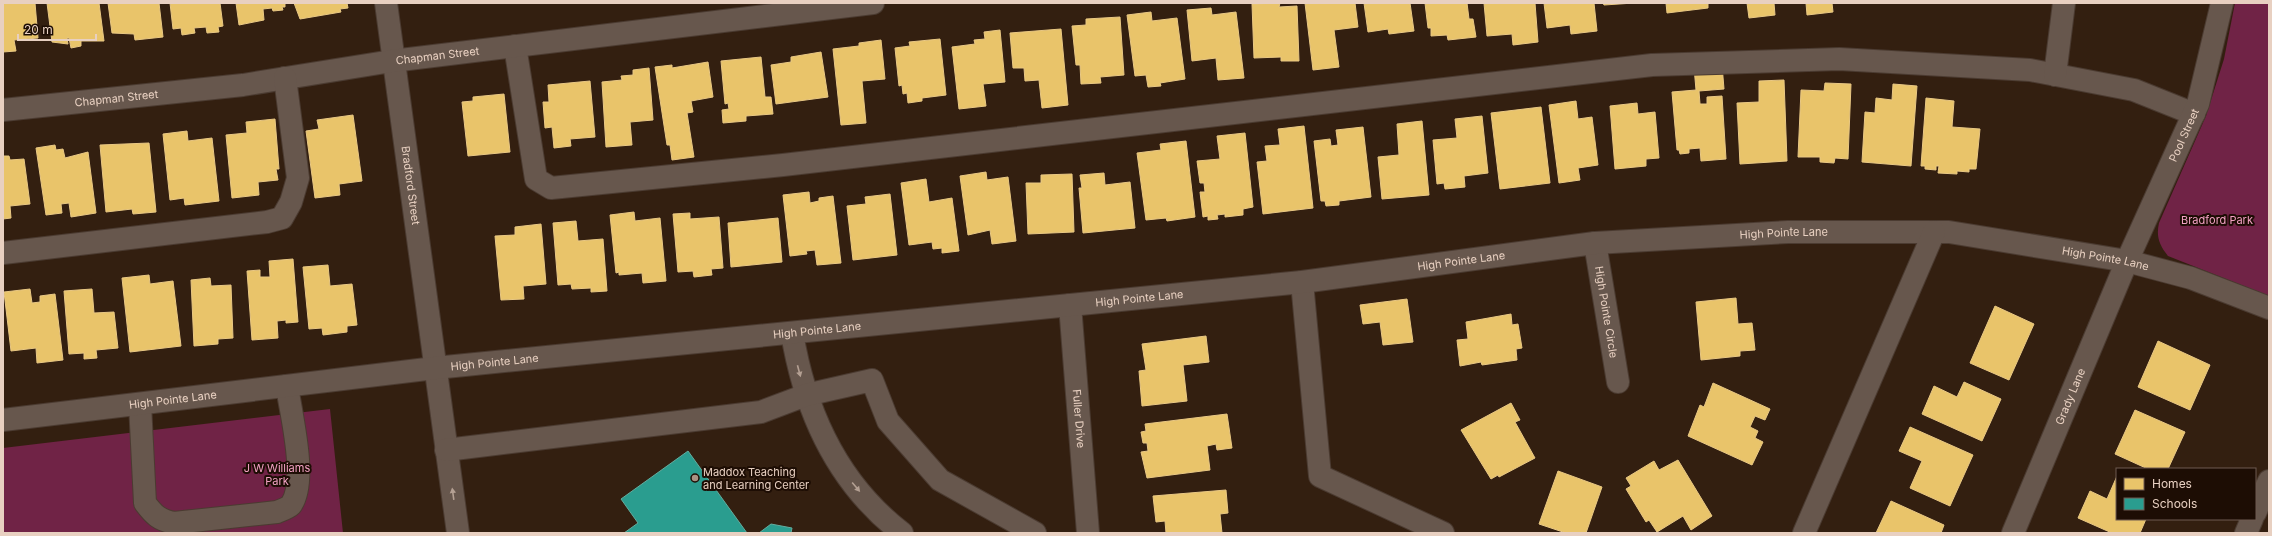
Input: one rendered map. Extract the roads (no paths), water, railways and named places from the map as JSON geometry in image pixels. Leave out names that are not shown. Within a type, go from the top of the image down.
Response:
[{"type":"street","name":"Bradford Street","points":[[386,3],[392,61],[458,533]]},
{"type":"street","name":"Chapman Street","points":[[3,110],[243,85],[392,61],[873,3]]},
{"type":"street","points":[[2055,75],[2064,3]]},
{"type":"street","name":"Pool Street","points":[[2127,261],[2198,104],[2222,3]]},
{"type":"street","points":[[515,46],[536,179],[551,188],[783,165],[1652,65],[1839,59],[2030,70],[2134,90],[2194,114]]},
{"type":"street","points":[[3,253],[267,222],[282,218],[291,202],[298,178],[285,78]]},
{"type":"street","name":"High Pointe Lane","points":[[3,420],[435,368],[1302,282],[1595,243],[1788,232],[1949,232],[2127,261],[2191,278],[2269,308]]},
{"type":"street","points":[[1804,533],[1934,232]]},
{"type":"street","name":"High Pointe Circle","points":[[1595,243],[1618,382]]},
{"type":"street","name":"Grady Lane","points":[[2012,533],[2127,261]]},
{"type":"street","points":[[1302,282],[1320,476],[1443,533]]},
{"type":"street","name":"Fuller Drive","points":[[1070,305],[1088,533]]},
{"type":"street","points":[[792,333],[806,395],[828,446],[850,480],[871,504],[902,533]]},
{"type":"street","points":[[446,450],[760,412],[806,395],[872,380],[888,421],[940,480],[1035,533]]},
{"type":"street","points":[[140,404],[146,502],[153,514],[162,521],[174,523],[277,512],[290,506],[296,496],[299,482],[299,466],[287,386]]},
{"type":"street","points":[[2256,511],[2269,481]]},
{"type":"street","points":[[2246,533],[2252,520]]},
{"type":"place","name":"Maddox Teaching and Learning Center","points":[[695,478]]},
{"type":"park label","name":"Bradford Park","points":[[2217,220]]},
{"type":"park label","name":"J W Williams Park","points":[[277,474]]}]
